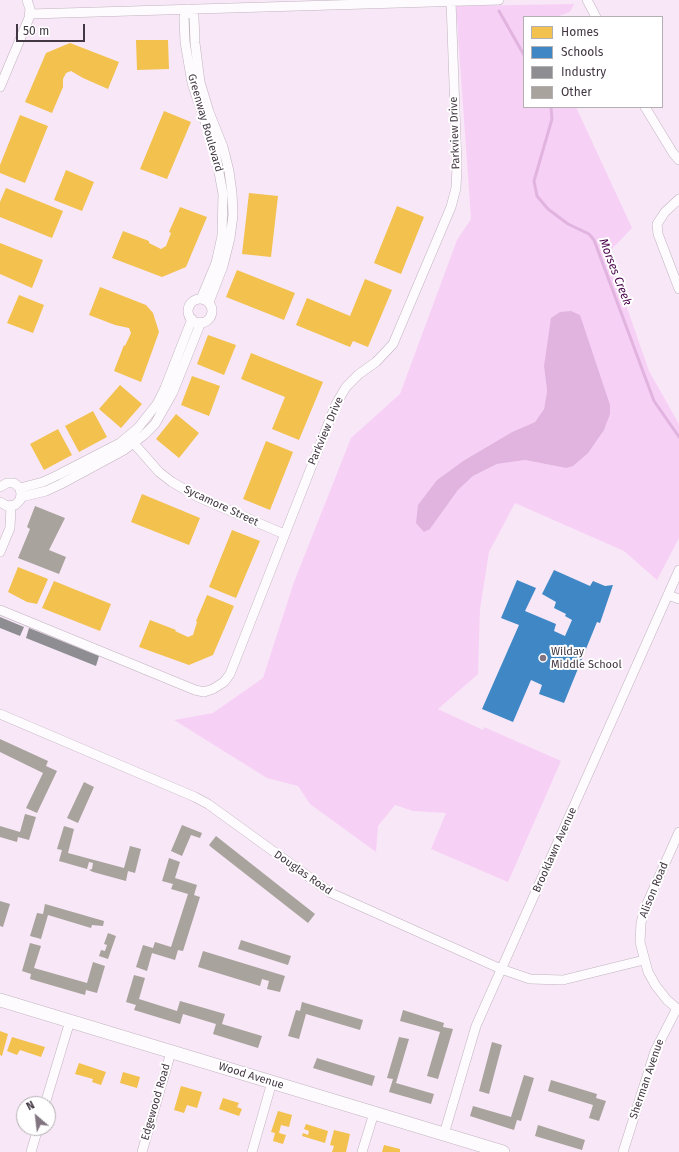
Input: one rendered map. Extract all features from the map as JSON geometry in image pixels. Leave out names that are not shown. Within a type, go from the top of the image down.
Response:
[{"type":"main road","name":"Wood Avenue","points":[[0,1000],[499,1151]]},
{"type":"street","points":[[0,86],[30,14],[27,0]]},
{"type":"street","points":[[30,14],[499,0]]},
{"type":"street","points":[[587,0],[595,16]]},
{"type":"street","name":"Parkview Drive","points":[[0,610],[195,690],[204,692],[213,689],[224,682],[230,674],[336,404],[346,386],[359,374],[376,362],[393,344],[451,207],[456,188],[457,167],[451,1]]},
{"type":"street","name":"Greenway Boulevard","points":[[189,9],[184,17],[185,42],[192,83],[215,151],[223,194],[222,236],[205,301]]},
{"type":"street","points":[[646,108],[665,141],[679,160]]},
{"type":"street","points":[[679,200],[665,212],[657,224],[658,234],[679,289]]},
{"type":"street","points":[[194,301],[205,301],[212,309],[210,317],[196,321],[189,313],[190,306],[194,301]]},
{"type":"street","points":[[0,487],[10,482],[20,492],[46,491],[61,484],[155,424],[173,392],[196,321]]},
{"type":"street","name":"Sycamore Street","points":[[131,440],[159,472],[183,489],[215,505],[284,534]]},
{"type":"street","points":[[0,502],[4,505],[11,506],[18,503],[20,492]]},
{"type":"street","points":[[0,552],[10,528],[11,506]]},
{"type":"street","name":"Brooklawn Avenue","points":[[444,1134],[476,1026],[679,570]]},
{"type":"street","points":[[668,595],[679,599]]},
{"type":"street","name":"Douglas Road","points":[[0,714],[195,797],[208,804],[331,893],[501,969],[530,979],[563,980],[644,960]]},
{"type":"street","name":"Alison Road","points":[[678,1009],[656,986],[644,960],[640,942],[641,923],[645,908],[679,832]]},
{"type":"street","name":"Sherman Avenue","points":[[623,1152],[654,1051],[678,1009]]},
{"type":"street","points":[[47,1096],[70,1021]]},
{"type":"street","name":"Edgewood Road","points":[[142,1152],[171,1052]]},
{"type":"street","points":[[252,1152],[272,1082]]},
{"type":"street","points":[[362,1152],[374,1113]]},
{"type":"street","points":[[31,1152],[36,1136]]},
{"type":"shaded area","points":[[574,4],[570,12],[559,16],[523,16],[523,108],[576,108],[632,228],[608,253],[649,371],[679,424],[679,538],[657,580],[624,551],[515,503],[489,552],[480,609],[478,674],[438,709],[483,730],[484,727],[561,761],[508,882],[431,849],[446,813],[413,811],[395,805],[378,826],[376,852],[310,804],[298,786],[267,778],[174,720],[213,713],[263,678],[294,582],[351,438],[400,394],[457,240],[471,219],[456,6]],"holes":[[[544,366],[566,468],[525,460],[497,464],[473,476],[458,490],[430,529],[437,480],[463,461],[512,432],[535,422],[544,409],[547,391]]]},
{"type":"shaded area","points":[[571,311],[580,315],[610,405],[610,414],[604,430],[588,453],[573,466],[566,468],[525,460],[497,464],[473,476],[458,490],[430,529],[424,532],[416,523],[418,505],[437,480],[463,461],[512,432],[535,422],[544,409],[547,391],[544,366],[551,318],[560,312]]},
{"type":"building: Homes","points":[[136,40],[168,40],[169,69],[137,70]]},
{"type":"building: Homes","points":[[70,43],[119,62],[108,89],[71,71],[66,73],[63,79],[63,87],[52,113],[25,102],[46,53]]},
{"type":"building: Homes","points":[[164,111],[191,122],[167,179],[140,169]]},
{"type":"building: Homes","points":[[20,115],[48,126],[25,183],[0,173],[0,165]]},
{"type":"building: Homes","points":[[66,170],[94,182],[82,211],[54,200]]},
{"type":"building: Homes","points":[[6,188],[63,211],[52,238],[0,217],[0,202]]},
{"type":"building: Homes","points":[[249,193],[278,196],[271,257],[242,254]]},
{"type":"building: Homes","points":[[397,206],[424,217],[401,274],[374,263]]},
{"type":"building: Homes","points":[[180,207],[207,217],[186,267],[162,277],[112,258],[123,231],[149,241],[149,243],[161,249],[166,246],[171,233],[169,232]]},
{"type":"building: Homes","points":[[0,243],[43,260],[32,288],[0,274]]},
{"type":"building: Homes","points":[[237,270],[295,293],[284,320],[226,297]]},
{"type":"building: Homes","points":[[365,279],[392,290],[368,347],[353,341],[350,347],[296,325],[307,298],[350,316]]},
{"type":"building: Homes","points":[[100,287],[146,305],[153,313],[159,332],[141,382],[114,371],[124,345],[125,346],[131,333],[129,328],[115,325],[89,315]]},
{"type":"building: Homes","points":[[19,295],[44,305],[33,333],[7,323]]},
{"type":"building: Homes","points":[[208,335],[236,345],[224,375],[197,364]]},
{"type":"building: Homes","points":[[251,353],[323,382],[299,440],[272,429],[285,397],[241,379]]},
{"type":"building: Homes","points":[[192,376],[220,386],[209,416],[181,405]]},
{"type":"building: Homes","points":[[120,385],[142,404],[121,428],[99,409]]},
{"type":"building: Homes","points":[[93,411],[107,437],[79,452],[65,426]]},
{"type":"building: Homes","points":[[176,414],[199,433],[179,458],[156,439]]},
{"type":"building: Homes","points":[[58,429],[72,455],[44,470],[30,444]]},
{"type":"building: Homes","points":[[266,441],[293,452],[270,510],[243,499]]},
{"type":"building: Homes","points":[[142,494],[200,518],[189,545],[131,522]]},
{"type":"building: Homes","points":[[232,530],[260,541],[236,598],[209,587]]},
{"type":"building: Homes","points":[[18,567],[48,579],[37,604],[27,602],[8,592]]},
{"type":"building: Homes","points":[[54,581],[111,604],[100,631],[42,608]]},
{"type":"building: Homes","points":[[207,595],[234,606],[213,655],[189,665],[139,647],[150,620],[176,630],[175,631],[188,637],[193,635],[196,621]]},
{"type":"building: Homes","points":[[0,1031],[8,1034],[2,1056],[0,1055]]},
{"type":"building: Homes","points":[[12,1037],[45,1047],[41,1057],[20,1050],[17,1055],[7,1051]]},
{"type":"building: Homes","points":[[79,1063],[106,1072],[101,1085],[92,1082],[93,1079],[75,1074]]},
{"type":"building: Homes","points":[[123,1072],[140,1077],[137,1088],[120,1083]]},
{"type":"building: Homes","points":[[181,1086],[202,1092],[197,1108],[187,1105],[184,1113],[174,1110]]},
{"type":"building: Homes","points":[[223,1098],[239,1103],[237,1107],[242,1109],[239,1116],[219,1109]]},
{"type":"building: Homes","points":[[278,1111],[292,1115],[289,1127],[281,1125],[279,1133],[286,1135],[283,1144],[273,1141],[275,1133],[271,1132]]},
{"type":"building: Homes","points":[[306,1124],[328,1131],[325,1143],[302,1136],[303,1133],[308,1135],[309,1131],[304,1129]]},
{"type":"building: Homes","points":[[334,1130],[350,1134],[346,1152],[332,1152],[334,1146],[330,1145]]},
{"type":"building: Homes","points":[[384,1145],[400,1149],[400,1152],[382,1152]]},
{"type":"building: Schools","name":"Wilday Middle School","points":[[554,570],[590,586],[593,581],[605,586],[613,585],[600,623],[597,622],[564,703],[539,694],[542,685],[531,680],[513,722],[482,709],[519,625],[501,618],[517,580],[536,588],[525,611],[556,624],[554,631],[565,636],[572,620],[565,616],[566,614],[554,608],[556,602],[542,594]]},
{"type":"building: Industry","points":[[0,617],[24,627],[20,636],[0,628]]},
{"type":"building: Industry","points":[[29,628],[99,656],[96,666],[26,638]]},
{"type":"building: Other","points":[[35,506],[65,518],[49,550],[66,557],[59,574],[18,558],[30,529],[27,527]]},
{"type":"building: Other","points":[[0,739],[48,761],[46,766],[57,771],[37,813],[26,808],[43,773],[0,752]]},
{"type":"building: Other","points":[[84,782],[94,787],[78,823],[67,818]]},
{"type":"building: Other","points":[[25,814],[36,817],[29,840],[18,837],[17,842],[0,837],[0,826],[20,832]]},
{"type":"building: Other","points":[[182,825],[202,833],[200,838],[191,835],[182,856],[171,851]]},
{"type":"building: Other","points":[[64,826],[74,829],[68,853],[124,868],[130,846],[141,849],[135,873],[128,871],[126,881],[89,870],[92,869],[93,863],[89,862],[87,869],[59,861],[62,850],[57,849]]},
{"type":"building: Other","points":[[216,836],[315,914],[308,923],[211,847],[209,845]]},
{"type":"building: Other","points":[[169,858],[180,862],[175,878],[197,885],[194,895],[200,897],[183,951],[178,950],[175,960],[152,953],[147,971],[136,967],[143,945],[153,948],[155,942],[171,947],[188,894],[171,889],[173,884],[162,881]]},
{"type":"building: Other","points":[[0,901],[10,904],[3,927],[0,926]]},
{"type":"building: Other","points":[[45,904],[104,921],[103,926],[92,925],[91,928],[48,915],[41,939],[30,936],[37,913],[43,914]]},
{"type":"building: Other","points":[[108,933],[116,936],[108,959],[99,956],[101,950],[105,951],[107,945],[104,944]]},
{"type":"building: Other","points":[[241,940],[291,956],[288,965],[238,949]]},
{"type":"building: Other","points":[[30,943],[41,946],[34,968],[87,983],[93,962],[105,966],[97,993],[86,990],[85,995],[30,979],[31,974],[22,971]]},
{"type":"building: Other","points":[[203,951],[285,976],[280,992],[267,989],[269,981],[262,979],[260,986],[198,967]]},
{"type":"building: Other","points":[[134,975],[145,978],[139,999],[177,1011],[180,1001],[225,1014],[222,1024],[262,1036],[258,1048],[213,1034],[216,1024],[183,1014],[180,1024],[134,1010],[136,1005],[126,1002]]},
{"type":"building: Other","points":[[302,1002],[363,1020],[360,1030],[306,1014],[299,1039],[288,1036],[296,1010],[300,1011]]},
{"type":"building: Other","points":[[403,1010],[444,1023],[443,1027],[453,1029],[438,1079],[427,1076],[440,1032],[400,1021]]},
{"type":"building: Other","points":[[399,1037],[409,1039],[396,1083],[434,1094],[431,1104],[389,1092],[393,1079],[387,1078]]},
{"type":"building: Other","points":[[492,1042],[502,1045],[489,1094],[479,1091]]},
{"type":"building: Other","points":[[317,1058],[375,1076],[372,1086],[313,1068]]},
{"type":"building: Other","points":[[524,1075],[534,1078],[521,1121],[517,1120],[514,1130],[470,1116],[473,1106],[511,1117]]},
{"type":"building: Other","points":[[551,1080],[597,1094],[596,1098],[606,1101],[599,1121],[589,1118],[593,1105],[548,1091]]},
{"type":"building: Other","points":[[538,1125],[585,1140],[582,1150],[535,1136]]},
{"type":"waterway","name":"Morses Creek","points":[[499,11],[523,53]]},
{"type":"waterway","name":"Morses Creek","points":[[551,108],[552,119],[534,181],[537,196],[548,209],[568,224],[589,234],[594,240],[654,401],[679,437]]},
{"type":"place","name":"Wilday Middle School","points":[[543,658]]}]
